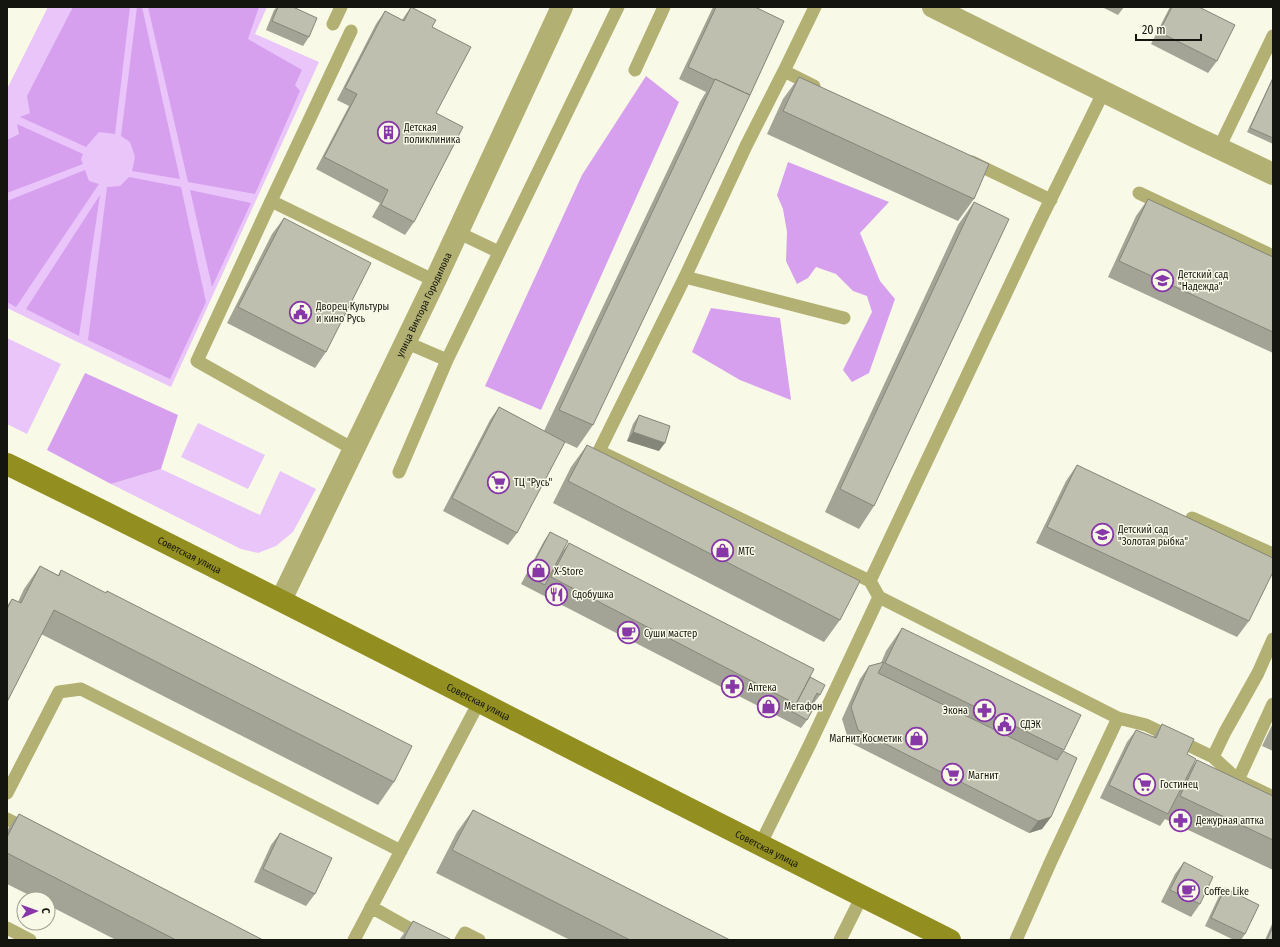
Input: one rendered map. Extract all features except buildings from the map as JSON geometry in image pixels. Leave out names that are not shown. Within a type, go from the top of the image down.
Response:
[{"type":"main road","name":"Советская улица","points":[[7,464],[281,600],[760,845],[950,940]]},
{"type":"street","name":"улица Виктора Городилова","points":[[281,600],[435,281],[562,7]]},
{"type":"street","points":[[934,7],[1273,174]]},
{"type":"lane","points":[[333,24],[341,7]]},
{"type":"lane","points":[[399,472],[447,360],[618,7]]},
{"type":"lane","points":[[636,70],[664,7]]},
{"type":"lane","points":[[815,7],[746,146],[685,277],[599,450],[870,581],[879,597],[1118,718],[1146,725],[1213,756],[1238,780],[1273,797]]},
{"type":"lane","points":[[351,31],[197,361],[353,449]]},
{"type":"lane","points":[[1219,148],[1273,36]]},
{"type":"lane","points":[[784,71],[828,92]]},
{"type":"lane","points":[[870,581],[1104,92]]},
{"type":"lane","points":[[964,158],[1051,200]]},
{"type":"lane","points":[[1139,193],[1273,256]]},
{"type":"lane","points":[[271,201],[435,281]]},
{"type":"lane","points":[[457,232],[499,252]]},
{"type":"lane","points":[[685,277],[844,318]]},
{"type":"lane","points":[[405,342],[447,360]]},
{"type":"lane","points":[[1192,518],[1273,554]]},
{"type":"lane","points":[[760,845],[810,744],[879,597]]},
{"type":"lane","points":[[1213,756],[1258,673],[1273,639]]},
{"type":"lane","points":[[7,793],[59,692],[81,689],[401,851]]},
{"type":"lane","points":[[354,940],[479,702]]},
{"type":"lane","points":[[1238,780],[1273,704]]},
{"type":"lane","points":[[1016,940],[1054,854],[1118,718]]},
{"type":"lane","points":[[7,819],[42,837]]},
{"type":"lane","points":[[840,940],[862,896]]},
{"type":"lane","points":[[371,907],[430,940]]},
{"type":"lane","points":[[7,928],[30,940]]},
{"type":"lane","points":[[461,940],[465,933],[479,940]]},
{"type":"shaded area","points":[[48,7],[267,7],[255,34],[319,62],[171,387],[7,308],[7,89]]},
{"type":"shaded area","points":[[73,7],[130,7],[115,134],[99,132],[86,147],[20,117],[30,113],[27,96]]},
{"type":"shaded area","points":[[137,7],[142,7],[180,179],[132,171],[135,157],[130,142],[121,136]]},
{"type":"shaded area","points":[[148,7],[259,7],[248,39],[302,70],[295,85],[300,91],[255,194],[188,182]]},
{"type":"shaded area","points":[[646,76],[679,102],[541,410],[485,386],[582,175]]},
{"type":"shaded area","points":[[17,124],[83,154],[81,159],[83,164],[7,193],[7,140],[19,134]]},
{"type":"shaded area","points":[[788,162],[889,202],[860,233],[880,281],[895,299],[869,373],[852,382],[843,370],[872,312],[867,296],[853,291],[836,274],[816,267],[808,278],[797,284],[786,261],[787,232],[783,209],[777,195]]},
{"type":"shaded area","points":[[85,170],[89,181],[99,184],[16,307],[7,302],[7,201]]},
{"type":"shaded area","points":[[129,177],[181,187],[206,302],[170,379],[88,340],[107,187],[120,186]]},
{"type":"shaded area","points":[[190,190],[251,203],[212,287]]},
{"type":"shaded area","points":[[100,195],[79,336],[26,309]]},
{"type":"shaded area","points":[[711,308],[780,318],[791,400],[740,380],[692,352]]},
{"type":"shaded area","points":[[7,338],[61,364],[27,434],[7,424]]},
{"type":"shaded area","points":[[85,373],[178,415],[161,469],[111,484],[47,450]]},
{"type":"shaded area","points":[[198,423],[265,455],[248,489],[181,457]]},
{"type":"shaded area","points":[[161,469],[260,515],[280,471],[316,489],[293,532],[276,546],[258,553],[241,549],[111,484]]},
{"type":"place","name":"Детская поликлиника","points":[[388,133]]},
{"type":"place","name":"Детский сад \"Надежда\"","points":[[1163,280]]},
{"type":"place","name":"Дворец Культуры и кино Русь","points":[[300,312]]},
{"type":"place","name":"ТЦ \"Русь\"","points":[[499,482]]},
{"type":"place","name":"Детский сад \"Золотая рыбка\"","points":[[1102,535]]},
{"type":"place","name":"МТС","points":[[722,551]]},
{"type":"place","name":"X-Store","points":[[539,571]]},
{"type":"place","name":"Сдобушка","points":[[556,594]]},
{"type":"place","name":"Суши мастер","points":[[629,633]]},
{"type":"place","name":"Аптека","points":[[733,687]]},
{"type":"place","name":"Мегафон","points":[[769,706]]},
{"type":"place","name":"Экона","points":[[984,710]]},
{"type":"place","name":"СДЭК","points":[[1004,724]]},
{"type":"place","name":"Магнит Косметик","points":[[917,738]]},
{"type":"place","name":"Магнит","points":[[952,775]]},
{"type":"place","name":"Гостинец","points":[[1144,784]]},
{"type":"place","name":"Дежурная аптка","points":[[1180,820]]},
{"type":"place","name":"Coffee Like","points":[[1188,891]]}]
